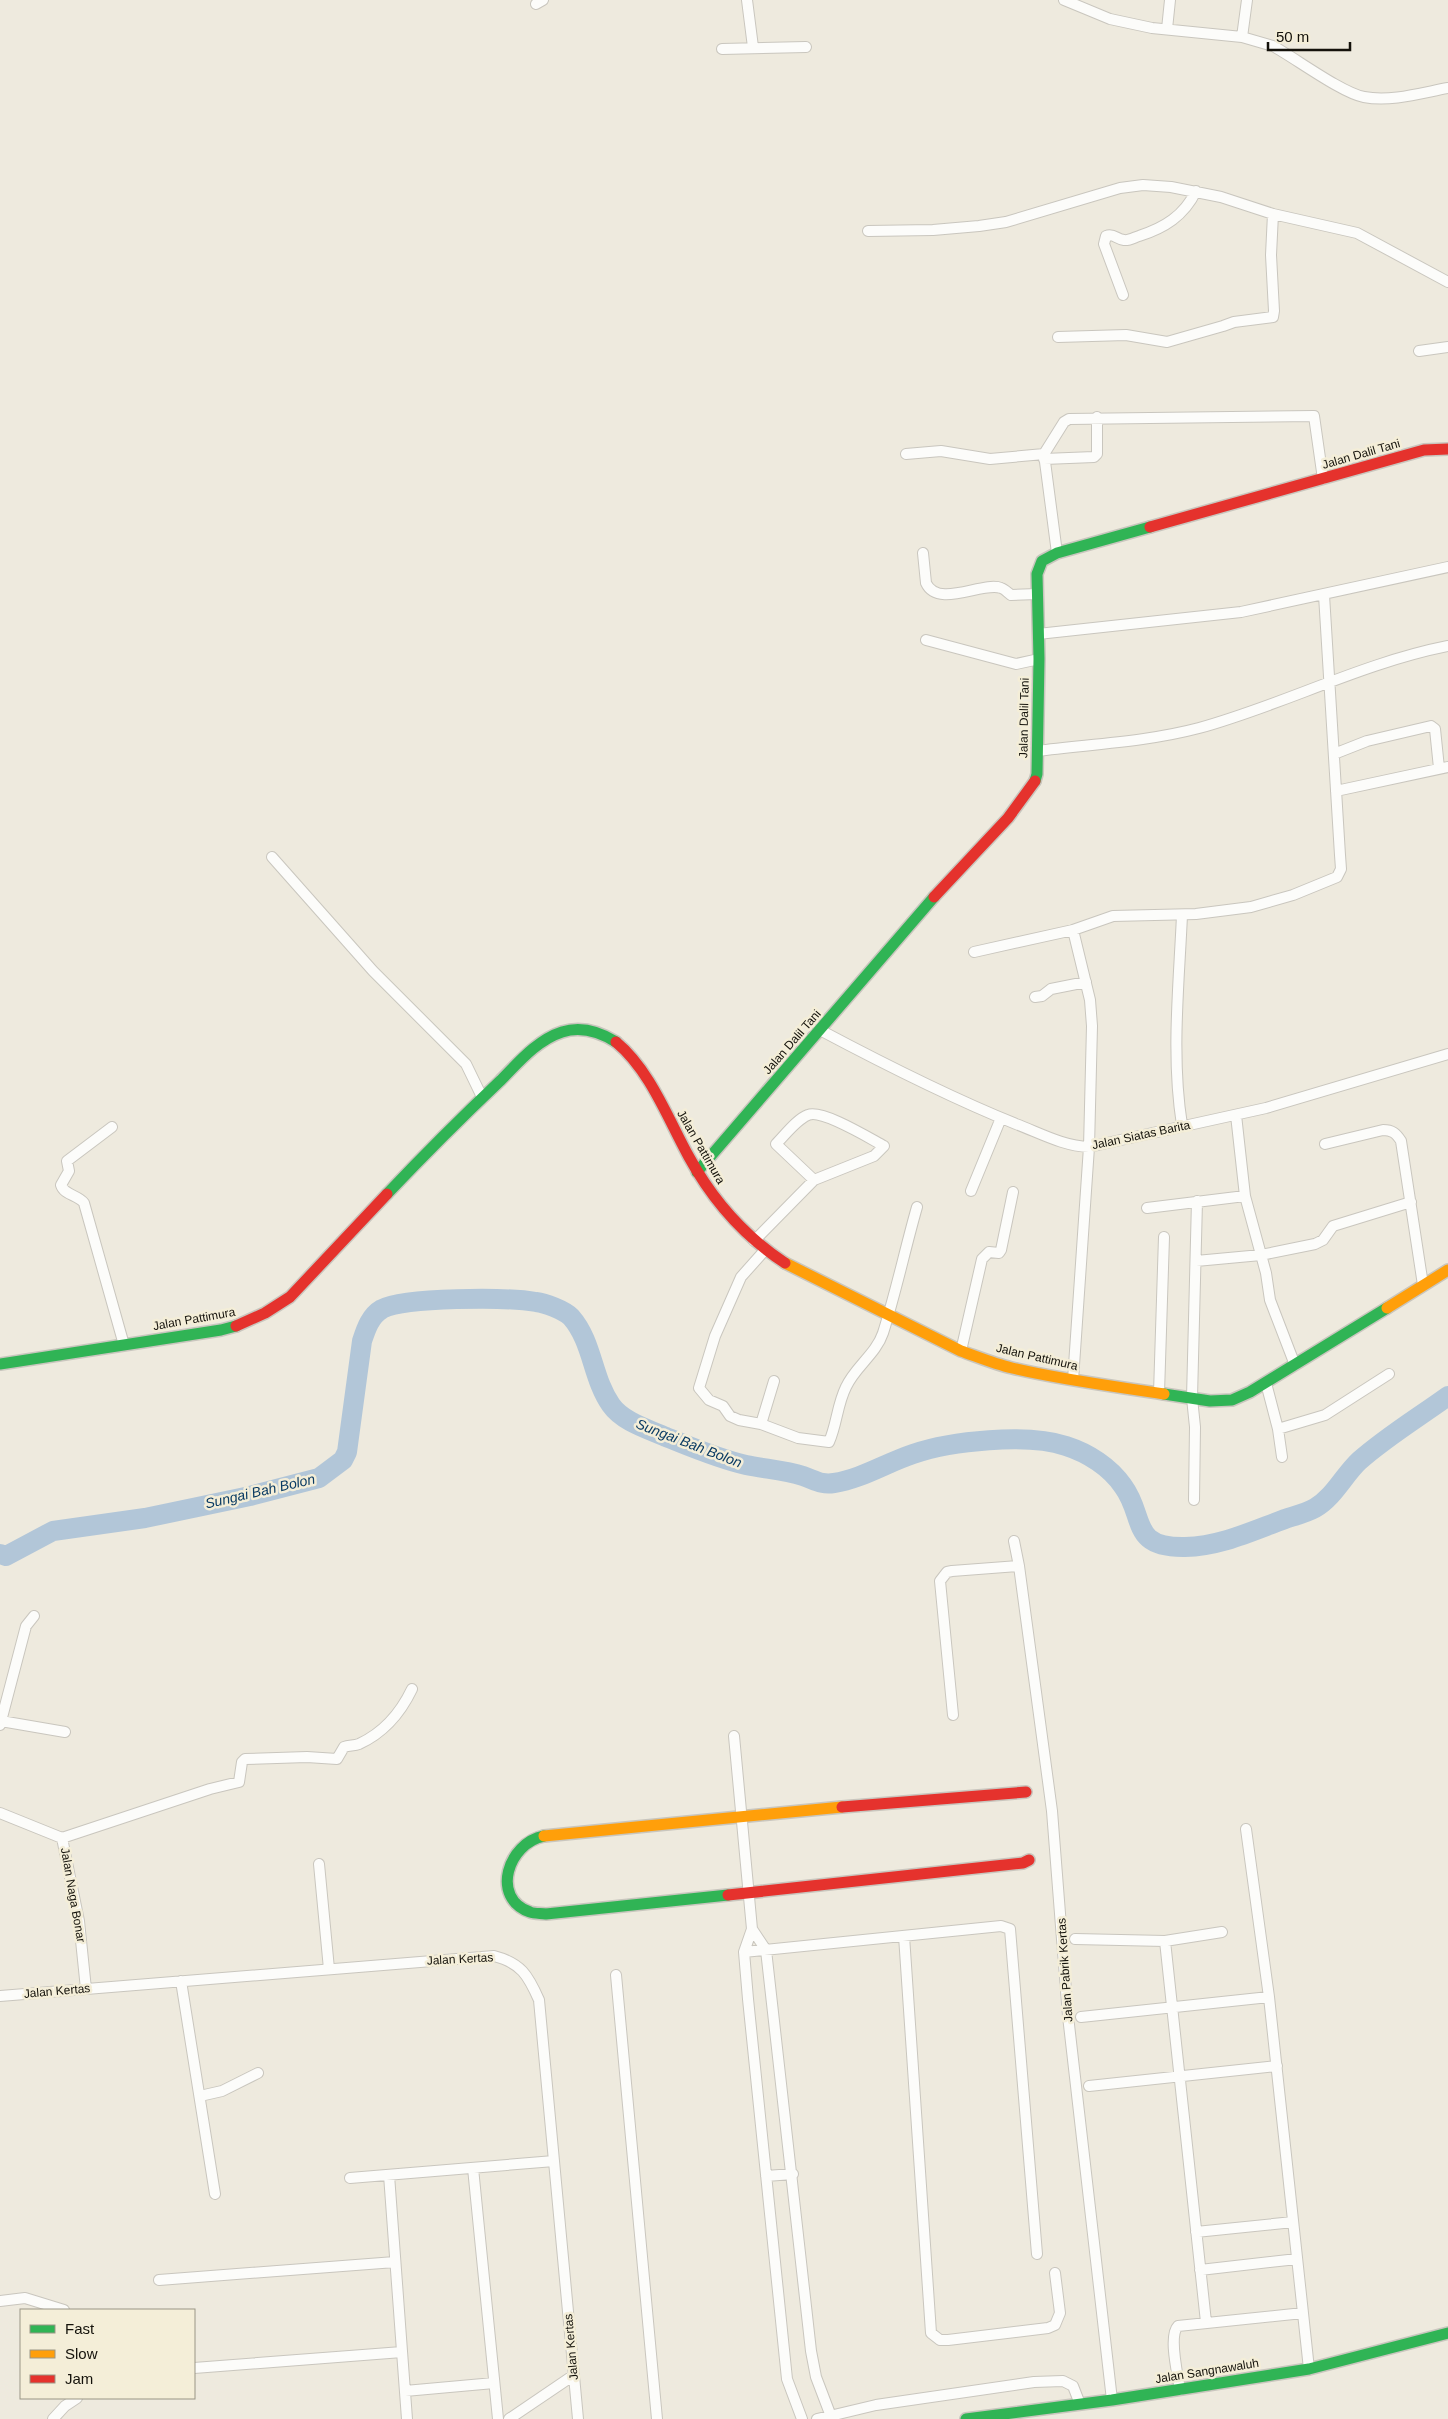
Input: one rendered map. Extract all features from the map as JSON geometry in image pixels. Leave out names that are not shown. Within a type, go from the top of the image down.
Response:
[{"type":"street","points":[[747,0],[752,48]]},
{"type":"street","points":[[1066,0],[1110,19],[1167,29],[1242,37],[1273,46],[1362,97],[1380,99],[1403,97],[1448,88]]},
{"type":"street","points":[[1167,29],[1170,0]]},
{"type":"street","points":[[1242,37],[1246,0]]},
{"type":"street","points":[[722,49],[806,47]]},
{"type":"street","points":[[868,231],[933,230],[1006,222],[1120,188],[1143,185],[1196,191],[1274,214],[1357,234],[1448,282]]},
{"type":"street","points":[[1123,295],[1104,244],[1106,236],[1115,235],[1126,240],[1160,230],[1169,224],[1191,201],[1196,191]]},
{"type":"street","points":[[1058,337],[1126,335],[1167,342],[1234,322],[1273,317],[1271,255],[1274,214]]},
{"type":"street","points":[[1419,351],[1448,347]]},
{"type":"street","points":[[1057,553],[1044,457],[1066,420],[1097,417],[1314,416],[1323,479]]},
{"type":"street","points":[[906,454],[941,451],[990,459],[1094,457],[1097,454],[1097,417]]},
{"type":"street","name":"Jalan Dalil Tani","points":[[697,1172],[911,922],[1029,792],[1037,774],[1039,659],[1037,594],[1038,566],[1042,561],[1057,553],[1424,450],[1448,449]]},
{"type":"street","points":[[923,553],[926,583],[928,587],[939,592],[954,595],[965,594],[977,588],[994,587],[1002,588],[1011,595],[1037,594]]},
{"type":"street","points":[[1038,634],[1241,612],[1448,567]]},
{"type":"street","points":[[974,952],[1073,930],[1113,916],[1182,915],[1251,907],[1293,894],[1337,877],[1341,869],[1324,595]]},
{"type":"street","points":[[926,640],[1016,664],[1039,659]]},
{"type":"street","points":[[1037,751],[1154,738],[1199,728],[1373,666],[1448,646]]},
{"type":"street","points":[[1334,754],[1367,741],[1431,726],[1435,729],[1443,767],[1336,790]]},
{"type":"street","points":[[272,857],[373,971],[466,1064],[485,1094]]},
{"type":"street","points":[[1182,915],[1177,1031],[1179,1105],[1182,1126]]},
{"type":"street","points":[[1073,930],[1090,1000],[1092,1026],[1088,1147],[1073,1380]]},
{"type":"street","points":[[1035,997],[1042,996],[1051,989],[1086,982]]},
{"type":"street","name":"Jalan Pattimura","points":[[0,1364],[221,1330],[243,1325],[263,1316],[290,1297],[485,1094],[547,1039],[561,1031],[576,1029],[593,1031],[610,1038],[628,1054],[662,1108],[697,1172],[718,1202],[765,1250],[785,1264],[961,1351],[1011,1368],[1073,1380],[1192,1398],[1215,1401],[1232,1400],[1295,1365],[1448,1270]]},
{"type":"street","name":"Jalan Siatas Barita","points":[[820,1030],[918,1081],[1001,1118],[1066,1144],[1088,1147],[1266,1108],[1448,1054]]},
{"type":"street","points":[[754,1240],[814,1180],[874,1156],[884,1146],[821,1115],[806,1115],[776,1144],[814,1180]]},
{"type":"street","points":[[1236,1115],[1246,1196],[1270,1300],[1295,1365]]},
{"type":"street","points":[[971,1191],[1001,1118]]},
{"type":"street","points":[[112,1127],[67,1161],[69,1171],[61,1185],[64,1191],[81,1199],[84,1204],[124,1345]]},
{"type":"street","points":[[1325,1144],[1382,1130],[1391,1130],[1397,1134],[1401,1141],[1423,1285]]},
{"type":"street","points":[[961,1351],[982,1259],[989,1252],[999,1253],[1001,1250],[1013,1192]]},
{"type":"street","points":[[1147,1208],[1246,1196]]},
{"type":"street","points":[[1194,1500],[1195,1427],[1192,1398],[1197,1201]]},
{"type":"street","points":[[1196,1262],[1261,1255],[1320,1242],[1333,1226],[1411,1202]]},
{"type":"street","points":[[765,1250],[741,1277],[715,1336],[699,1388],[709,1400],[723,1406],[730,1416],[739,1420],[761,1424],[810,1441],[830,1442],[838,1407],[846,1388],[854,1372],[868,1358],[882,1336],[917,1207]]},
{"type":"street","points":[[1159,1393],[1164,1238]]},
{"type":"street","points":[[1278,1429],[1325,1415],[1390,1374]]},
{"type":"street","points":[[761,1424],[774,1381]]},
{"type":"street","points":[[1266,1382],[1278,1429],[1282,1457]]},
{"type":"street","name":"Jalan Pabrik Kertas","points":[[1014,1541],[1052,1811],[1068,2016],[1112,2400]]},
{"type":"street","points":[[953,1715],[940,1581],[947,1572],[952,1571],[1019,1566]]},
{"type":"street","points":[[34,1616],[26,1626],[4,1695],[1,1723],[65,1732]]},
{"type":"street","points":[[62,1838],[210,1789],[238,1782],[242,1762],[245,1759],[288,1757],[338,1758],[344,1747],[358,1744],[389,1722],[405,1704],[412,1689]]},
{"type":"street","points":[[734,1736],[752,1929],[744,1952],[766,2176],[787,2379],[802,2419]]},
{"type":"street","points":[[1026,1792],[741,1811],[542,1836],[527,1842],[515,1854],[508,1866],[507,1880],[510,1891],[518,1905],[530,1912],[546,1914],[1023,1863],[1029,1860]]},
{"type":"street","name":"Jalan Naga Bonar","points":[[0,1813],[62,1838],[79,1921],[86,1989]]},
{"type":"street","points":[[1246,1829],[1269,1997],[1309,2369]]},
{"type":"street","points":[[319,1864],[329,1969]]},
{"type":"street","points":[[744,1952],[1002,1926],[1010,1929],[1037,2254]]},
{"type":"street","points":[[752,1929],[766,1950],[811,2351],[816,2377],[831,2417]]},
{"type":"street","points":[[1075,1939],[1165,1941],[1222,1932]]},
{"type":"street","points":[[904,1936],[931,2333],[940,2340],[948,2340],[1048,2328],[1055,2325],[1060,2313],[1055,2273]]},
{"type":"street","points":[[1165,1941],[1206,2322]]},
{"type":"street","name":"Jalan Kertas","points":[[0,1996],[494,1956],[512,1960],[525,1974],[539,2000],[578,2419]]},
{"type":"street","points":[[616,1975],[657,2419]]},
{"type":"street","points":[[181,1982],[215,2194]]},
{"type":"street","points":[[1081,2017],[1269,1997]]},
{"type":"street","points":[[1089,2086],[1277,2066]]},
{"type":"street","points":[[200,2096],[222,2091],[258,2073]]},
{"type":"street","points":[[350,2178],[554,2161]]},
{"type":"street","points":[[473,2168],[498,2419]]},
{"type":"street","points":[[766,2176],[792,2174]]},
{"type":"street","points":[[389,2175],[407,2419]]},
{"type":"street","points":[[1196,2232],[1293,2222]]},
{"type":"street","points":[[1200,2270],[1297,2259]]},
{"type":"street","points":[[159,2280],[395,2262]]},
{"type":"street","points":[[0,2301],[25,2298],[61,2309]]},
{"type":"street","points":[[1180,2390],[1174,2332],[1178,2326],[1303,2313]]},
{"type":"street","name":"Jalan Sangnawaluh","points":[[966,2419],[990,2418],[1309,2369],[1448,2333]]},
{"type":"street","points":[[195,2368],[402,2352]]},
{"type":"street","points":[[508,2419],[574,2374]]},
{"type":"street","points":[[817,2419],[876,2405],[1034,2382],[1064,2381],[1073,2386],[1080,2404]]},
{"type":"street","points":[[405,2391],[494,2383]]},
{"type":"street","points":[[53,2419],[65,2406],[76,2399]]},
{"type":"waterway","name":"Sungai Bah Bolon","points":[[0,1554],[6,1556],[53,1531],[145,1518],[250,1496],[319,1478],[343,1460],[347,1452],[362,1341],[369,1323],[374,1315],[382,1309],[412,1302],[457,1299],[503,1299],[536,1302],[554,1307],[568,1314],[578,1327],[605,1394],[611,1405],[622,1416],[644,1428],[715,1456],[746,1465],[796,1474],[822,1483],[844,1481],[913,1454],[947,1445],[1010,1439],[1050,1442],[1066,1446],[1090,1457],[1112,1473],[1130,1498],[1147,1536],[1155,1542],[1167,1546],[1198,1546],[1224,1541],[1315,1508],[1328,1498],[1369,1452],[1448,1396]]},
{"type":"traffic: fast","points":[[1035,781],[1037,774],[1039,659],[1037,574],[1042,561],[1057,553],[1150,527]]},
{"type":"traffic: fast","points":[[697,1172],[934,897]]},
{"type":"traffic: fast","points":[[387,1194],[521,1060],[544,1040],[569,1030],[583,1030],[603,1035],[616,1042]]},
{"type":"traffic: fast","points":[[1164,1394],[1210,1401],[1232,1400],[1250,1392],[1387,1308]]},
{"type":"traffic: fast","points":[[0,1364],[221,1330],[236,1326]]},
{"type":"traffic: fast","points":[[544,1836],[531,1841],[521,1849],[513,1859],[508,1871],[507,1884],[510,1895],[518,1905],[532,1913],[546,1914],[728,1895]]},
{"type":"traffic: fast","points":[[966,2419],[1112,2400],[1309,2369],[1448,2333]]},
{"type":"traffic: slow","points":[[785,1263],[961,1351],[986,1360],[1050,1376],[1164,1394]]},
{"type":"traffic: slow","points":[[1387,1308],[1448,1270]]},
{"type":"traffic: slow","points":[[544,1836],[842,1807]]},
{"type":"traffic: jam","points":[[1150,527],[1424,450],[1448,449]]},
{"type":"traffic: jam","points":[[934,897],[1008,818],[1035,781]]},
{"type":"traffic: jam","points":[[616,1042],[628,1053],[649,1081],[698,1173],[719,1203],[756,1241],[785,1263]]},
{"type":"traffic: jam","points":[[236,1326],[265,1313],[290,1297],[387,1194]]},
{"type":"traffic: jam","points":[[842,1807],[1026,1792]]},
{"type":"traffic: jam","points":[[728,1895],[1023,1863],[1029,1860]]}]
